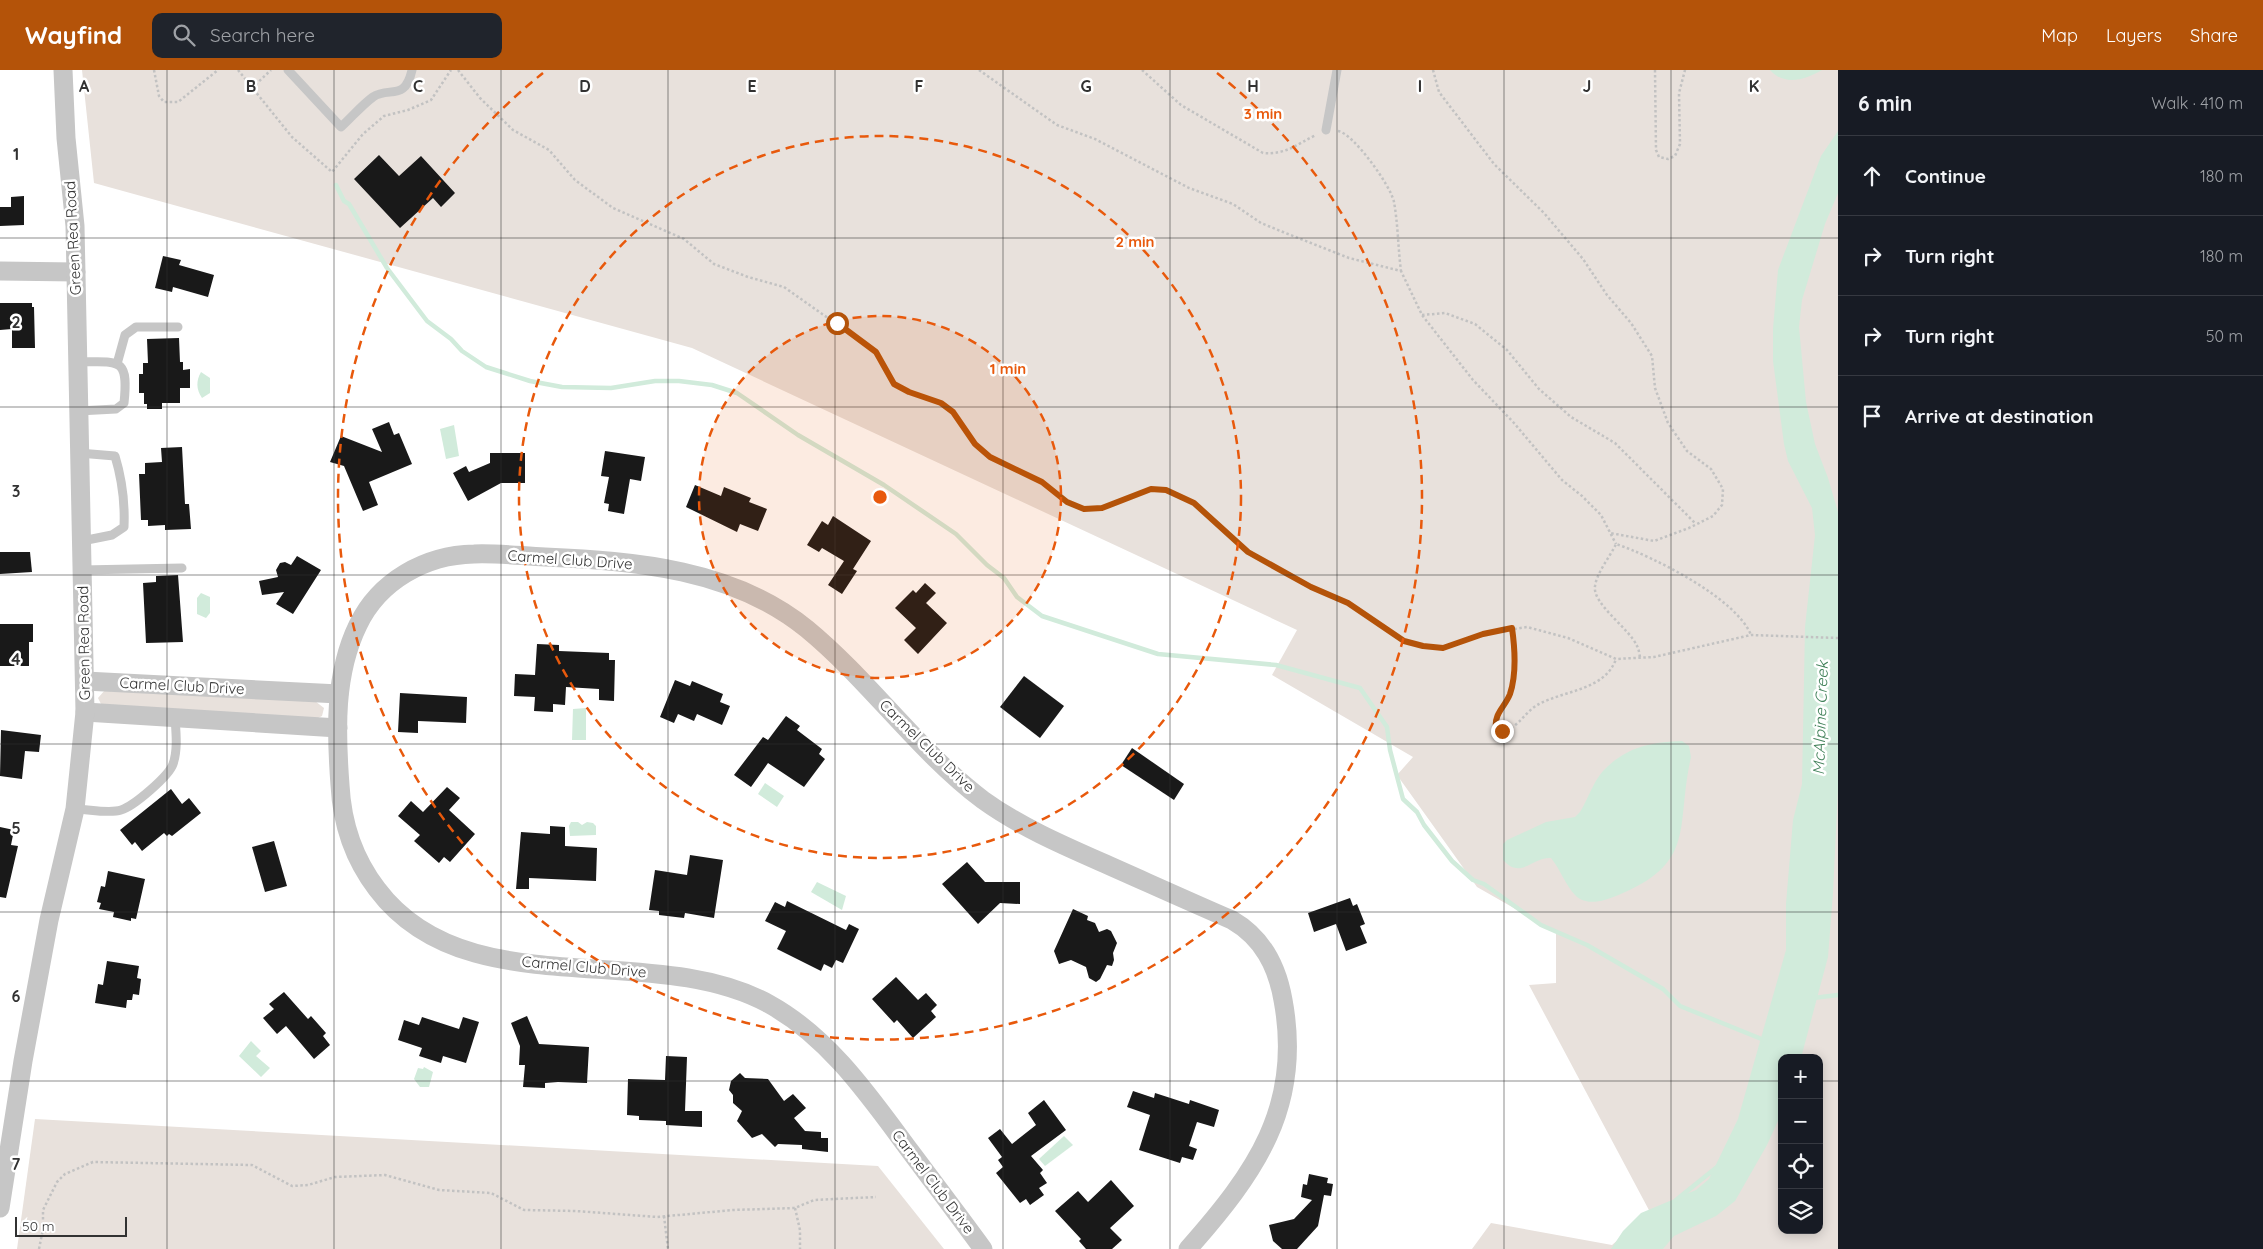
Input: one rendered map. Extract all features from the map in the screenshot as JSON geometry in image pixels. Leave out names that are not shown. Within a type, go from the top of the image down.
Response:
[{"type":"street","name":"Green Rea Road","points":[[0,1208],[23,1061],[50,920],[75,809],[86,712],[75,226],[63,70]]},
{"type":"street","points":[[0,271],[76,272]]},
{"type":"street","name":"Carmel Club Drive","points":[[983,1249],[848,1071],[821,1043],[773,1006],[744,992],[699,978],[650,972],[520,962],[483,955],[434,938],[402,916],[385,899],[368,877],[347,833],[340,796],[338,728],[339,694],[348,652],[356,628],[379,593],[396,578],[434,560],[474,554],[604,560],[655,567],[708,578],[742,591],[774,607],[811,634],[935,758],[984,800],[1044,837],[1232,920],[1254,936],[1266,951],[1281,988],[1286,1016],[1288,1064],[1284,1093],[1265,1144],[1248,1174],[1188,1249]]},
{"type":"street","name":"Carmel Club Drive","points":[[85,681],[339,694]]},
{"type":"street","name":"Carmel Club Drive","points":[[86,712],[338,728]]},
{"type":"lane","points":[[288,70],[341,127],[375,95],[396,93],[407,84],[412,70]]},
{"type":"lane","points":[[1326,130],[1337,70]]},
{"type":"lane","points":[[117,364],[125,335],[136,327],[178,327]]},
{"type":"lane","points":[[78,362],[113,362],[122,366],[126,374],[124,403],[116,408],[78,411]]},
{"type":"lane","points":[[79,453],[114,456],[119,470],[124,513],[124,527],[112,535],[82,540]]},
{"type":"lane","points":[[82,570],[182,568]]},
{"type":"lane","points":[[75,809],[120,811],[150,790],[173,766],[176,740],[175,718]]},
{"type":"path","points":[[154,70],[159,96],[164,102],[178,102],[218,70]]},
{"type":"path","points":[[251,88],[271,70]]},
{"type":"path","points":[[458,70],[480,98],[513,130],[535,140],[549,150],[575,180],[613,208],[684,239],[714,264],[748,278],[784,287],[804,300],[876,352],[894,384],[909,392],[941,403],[953,412],[975,444],[990,457],[1042,482],[1067,502],[1084,509],[1102,508],[1151,489],[1166,490],[1194,503],[1248,552],[1311,587],[1348,603],[1404,641],[1423,646],[1443,648],[1483,634],[1527,627],[1544,630],[1616,659],[1670,654],[1751,636],[1838,638]]},
{"type":"path","points":[[979,70],[1057,125],[1096,139],[1188,188],[1233,204],[1261,223],[1349,258],[1401,271]]},
{"type":"path","points":[[1142,70],[1181,105],[1264,154],[1276,154],[1294,148],[1326,130],[1343,132],[1382,176],[1394,200],[1401,271],[1422,315],[1473,380],[1514,422],[1562,480],[1582,496],[1601,516],[1616,544],[1636,551],[1726,603],[1741,618],[1751,636]]},
{"type":"path","points":[[1433,70],[1439,92],[1494,164],[1544,213],[1631,323],[1652,356],[1656,388],[1668,423],[1687,451],[1711,469],[1723,489],[1722,505],[1713,516],[1654,541],[1610,533]]},
{"type":"path","points":[[1655,70],[1656,150],[1659,157],[1668,159],[1676,156],[1680,144],[1679,93],[1685,70]]},
{"type":"path","points":[[1422,315],[1445,313],[1475,324],[1507,350],[1539,389],[1572,416],[1615,443],[1696,524]]},
{"type":"path","points":[[1616,544],[1594,587],[1605,608],[1634,640],[1640,657]]},
{"type":"path","points":[[1512,628],[1514,677],[1510,696],[1495,719],[1496,728],[1502,731],[1510,730],[1537,704],[1597,681],[1611,672],[1616,659]]},
{"type":"path","points":[[40,1249],[43,1210],[58,1182],[65,1174],[93,1162],[252,1165],[292,1186],[308,1185],[335,1177],[385,1175],[439,1190],[491,1193],[524,1210],[664,1216],[733,1210],[795,1208],[814,1200],[876,1197]]},
{"type":"path","points":[[795,1208],[800,1230],[800,1249]]},
{"type":"path","points":[[664,1216],[668,1249]]},
{"type":"shaded area","points":[[82,70],[1838,70],[1838,1249],[1472,1249],[1491,1223],[1612,1245],[1650,1212],[1529,985],[1556,983],[1556,932],[1477,887],[1397,775],[1413,757],[1272,675],[1297,630],[692,348],[94,183]]},
{"type":"shaded area","points":[[105,690],[315,701],[324,708],[322,716],[310,722],[101,704],[98,698]]},
{"type":"shaded area","points":[[35,1119],[878,1166],[944,1249],[17,1249]]},
{"type":"water","points":[[1770,70],[1822,70],[1796,80],[1789,80],[1776,75]]},
{"type":"water","points":[[1838,131],[1838,193],[1825,224],[1802,300],[1799,327],[1806,402],[1815,444],[1838,512],[1838,788],[1828,957],[1802,1054],[1778,1054],[1778,1121],[1767,1145],[1735,1201],[1716,1216],[1674,1236],[1663,1249],[1611,1249],[1623,1231],[1641,1213],[1696,1190],[1709,1179],[1738,1119],[1786,950],[1786,904],[1793,820],[1802,784],[1805,627],[1815,535],[1812,508],[1788,461],[1784,444],[1773,361],[1773,329],[1778,270],[1821,156]]},
{"type":"water","points":[[201,372],[210,378],[210,393],[202,398],[197,385]]},
{"type":"water","points":[[454,425],[459,456],[446,459],[440,429]]},
{"type":"water","points":[[201,593],[210,597],[210,613],[206,618],[197,614],[197,598]]},
{"type":"water","points":[[586,708],[586,740],[572,740],[573,709]]},
{"type":"water","points":[[1682,741],[1689,746],[1691,757],[1678,841],[1672,856],[1660,870],[1642,883],[1606,900],[1590,902],[1580,899],[1572,892],[1551,858],[1521,868],[1509,866],[1503,860],[1503,844],[1507,840],[1546,822],[1575,817],[1580,812],[1599,775],[1621,756],[1640,747]]},
{"type":"water","points":[[765,783],[784,796],[777,807],[758,794]]},
{"type":"water","points":[[571,822],[578,822],[582,825],[587,822],[593,823],[596,826],[596,835],[570,836],[569,826]]},
{"type":"water","points":[[817,882],[846,896],[842,910],[811,892]]},
{"type":"water","points":[[251,1041],[261,1051],[256,1056],[270,1068],[261,1077],[239,1056]]},
{"type":"water","points":[[424,1067],[433,1072],[429,1087],[420,1087],[414,1079],[418,1068],[423,1069]]},
{"type":"water","points":[[1064,1136],[1073,1145],[1045,1166],[1039,1159]]},
{"type":"building","points":[[379,155],[399,176],[421,156],[455,193],[441,207],[433,198],[400,228],[354,179]]},
{"type":"building","points":[[24,196],[24,225],[0,226],[0,207],[11,207],[11,197]]},
{"type":"building","points":[[163,256],[181,260],[179,265],[214,275],[208,297],[173,287],[172,292],[155,288]]},
{"type":"building","points":[[0,303],[32,303],[32,307],[34,307],[35,348],[12,348],[12,329],[0,330]]},
{"type":"building","points":[[179,338],[180,362],[183,362],[183,370],[190,369],[190,388],[180,388],[180,403],[162,403],[162,409],[147,409],[147,404],[144,404],[144,393],[139,393],[139,374],[143,374],[143,363],[148,363],[147,339]]},
{"type":"building","points":[[389,422],[394,435],[399,433],[412,464],[369,482],[378,505],[363,511],[344,466],[330,462],[341,436],[382,452],[372,429]]},
{"type":"building","points":[[182,447],[185,504],[189,504],[191,529],[165,530],[165,525],[148,526],[148,520],[141,520],[139,474],[145,474],[145,463],[162,462],[161,448]]},
{"type":"building","points":[[605,451],[645,457],[641,481],[630,479],[624,514],[608,511],[609,504],[604,503],[609,477],[601,476]]},
{"type":"building","points":[[490,453],[525,453],[525,483],[501,483],[468,501],[453,473],[466,466],[469,472],[490,463]]},
{"type":"building","points":[[695,485],[721,496],[724,487],[751,498],[749,502],[767,509],[758,531],[740,524],[737,532],[686,507]]},
{"type":"building","points":[[833,516],[871,541],[853,569],[857,571],[842,594],[828,585],[844,561],[822,548],[819,552],[807,545],[822,521],[828,525]]},
{"type":"building","points":[[0,552],[30,552],[32,572],[0,574]]},
{"type":"building","points":[[297,556],[321,570],[293,614],[276,604],[284,592],[262,595],[259,581],[278,577],[276,570],[280,563],[285,562],[291,565]]},
{"type":"building","points":[[178,575],[183,642],[146,643],[143,583],[156,582],[156,576]]},
{"type":"building","points":[[925,583],[936,593],[926,603],[947,623],[918,654],[904,640],[916,628],[895,608],[913,590],[916,593]]},
{"type":"building","points":[[0,624],[33,624],[33,642],[29,642],[29,666],[0,666]]},
{"type":"building","points":[[537,644],[559,645],[559,651],[609,653],[609,660],[615,660],[614,701],[599,700],[599,689],[566,687],[565,705],[553,704],[553,712],[534,711],[535,697],[514,696],[515,674],[535,675]]},
{"type":"building","points":[[1024,676],[1064,706],[1040,738],[1000,707]]},
{"type":"building","points":[[675,680],[690,686],[692,681],[723,694],[720,702],[730,706],[722,725],[697,714],[694,721],[678,714],[674,723],[660,717]]},
{"type":"building","points":[[400,693],[467,697],[466,723],[418,721],[418,733],[398,732]]},
{"type":"building","points":[[786,716],[800,726],[797,730],[822,749],[819,754],[825,759],[804,787],[768,763],[751,787],[734,775],[763,737],[768,740]]},
{"type":"building","points":[[1,730],[41,735],[39,752],[25,751],[22,779],[0,776]]},
{"type":"building","points":[[1132,748],[1184,784],[1174,800],[1121,765]]},
{"type":"building","points":[[447,787],[460,798],[449,810],[475,834],[450,862],[444,857],[439,863],[414,841],[420,835],[398,816],[411,801],[423,812]]},
{"type":"building","points":[[171,789],[182,804],[189,798],[201,813],[172,836],[169,834],[167,836],[164,833],[142,851],[135,842],[132,845],[120,830]]},
{"type":"building","points":[[550,826],[565,827],[565,846],[597,848],[596,881],[529,878],[529,889],[516,889],[521,832],[550,834]]},
{"type":"building","points":[[0,827],[14,830],[11,845],[18,846],[6,898],[0,897]]},
{"type":"building","points":[[274,841],[287,886],[265,892],[252,847]]},
{"type":"building","points":[[690,855],[723,860],[714,918],[685,913],[684,918],[659,915],[659,911],[649,910],[655,870],[687,875]]},
{"type":"building","points":[[967,862],[985,882],[1020,882],[1020,904],[1000,903],[978,924],[942,884]]},
{"type":"building","points":[[108,871],[145,879],[136,919],[131,918],[131,921],[113,917],[114,912],[99,909],[101,903],[97,902],[101,886],[105,887]]},
{"type":"building","points":[[1350,898],[1353,906],[1357,904],[1365,924],[1360,926],[1367,943],[1346,951],[1336,924],[1314,932],[1308,913]]},
{"type":"building","points":[[787,901],[846,930],[849,924],[859,929],[843,963],[836,960],[832,968],[824,964],[821,971],[777,949],[786,931],[765,921],[775,902],[785,907]]},
{"type":"building","points":[[1073,909],[1088,916],[1087,920],[1095,923],[1099,932],[1107,929],[1111,931],[1117,943],[1113,953],[1114,960],[1112,966],[1107,965],[1100,979],[1096,982],[1089,978],[1086,967],[1071,960],[1059,964],[1054,951]]},
{"type":"building","points":[[107,961],[139,966],[137,978],[141,979],[139,995],[133,994],[132,1000],[127,1000],[126,1008],[95,1003],[98,984],[103,985]]},
{"type":"building","points":[[896,977],[918,1000],[926,993],[937,1005],[931,1011],[936,1017],[913,1038],[897,1020],[894,1023],[872,999]]},
{"type":"building","points":[[284,992],[308,1019],[311,1016],[326,1033],[323,1036],[330,1045],[314,1059],[286,1026],[277,1034],[263,1018],[274,1009],[269,1004]]},
{"type":"building","points":[[527,1016],[539,1044],[589,1047],[587,1083],[558,1082],[545,1083],[545,1088],[523,1087],[525,1065],[519,1065],[520,1046],[511,1023]]},
{"type":"building","points":[[422,1017],[459,1029],[463,1017],[479,1022],[466,1063],[443,1056],[441,1063],[419,1056],[422,1048],[398,1040],[404,1020],[419,1025]]},
{"type":"building","points":[[666,1056],[687,1057],[685,1111],[702,1111],[702,1127],[666,1125],[666,1121],[639,1120],[639,1116],[627,1115],[628,1079],[665,1080]]},
{"type":"building","points":[[740,1073],[745,1078],[768,1079],[784,1101],[793,1094],[806,1108],[794,1118],[805,1131],[821,1132],[821,1138],[828,1138],[828,1152],[802,1149],[802,1145],[778,1144],[775,1147],[762,1134],[752,1138],[737,1121],[742,1111],[733,1103],[733,1095],[729,1090],[731,1081]]},
{"type":"building","points":[[1133,1091],[1154,1098],[1155,1093],[1189,1104],[1190,1100],[1219,1110],[1214,1127],[1197,1122],[1189,1146],[1197,1149],[1193,1160],[1182,1157],[1180,1163],[1139,1150],[1150,1115],[1127,1107]]},
{"type":"building","points":[[1044,1100],[1066,1130],[1031,1156],[1043,1170],[1040,1173],[1047,1183],[1039,1188],[1044,1195],[1030,1205],[1026,1199],[1020,1203],[996,1173],[1003,1167],[998,1160],[1002,1157],[988,1138],[1000,1129],[1012,1144],[1036,1125],[1028,1113]]},
{"type":"building","points":[[1309,1174],[1328,1178],[1327,1183],[1333,1184],[1331,1196],[1324,1195],[1318,1226],[1297,1249],[1282,1249],[1273,1241],[1269,1225],[1294,1219],[1312,1200],[1301,1197],[1303,1184],[1307,1185]]},
{"type":"building","points":[[1111,1180],[1134,1206],[1110,1228],[1122,1240],[1112,1249],[1086,1249],[1079,1241],[1081,1239],[1055,1211],[1078,1191],[1088,1202]]},
{"type":"waterway","points":[[336,185],[344,201],[349,204],[387,268],[427,321],[451,339],[462,351],[486,367],[530,381],[562,387],[611,388],[655,381],[679,381],[712,385],[737,393],[798,435],[884,485],[956,534],[987,565],[1004,578],[1017,597],[1042,616],[1158,654],[1276,665],[1360,688],[1387,727],[1390,750],[1403,799],[1417,812],[1424,825],[1452,861],[1473,880],[1484,884],[1541,925],[1587,945],[1663,989],[1680,1006],[1764,1040]]},
{"type":"waterway","points":[[1813,998],[1838,995]]},
{"type":"waterway","name":"McAlpine Creek","points":[[1676,1200],[1717,1167]]},
{"type":"route","points":[[837,323],[876,352],[894,384],[922,398],[941,403],[953,412],[975,444],[990,457],[1042,482],[1067,502],[1084,509],[1102,508],[1151,489],[1166,490],[1194,503],[1248,552],[1311,587],[1348,603],[1404,641],[1423,646],[1443,648],[1483,634],[1512,628],[1515,658],[1514,677],[1510,696],[1495,719],[1496,728],[1502,731]]}]
